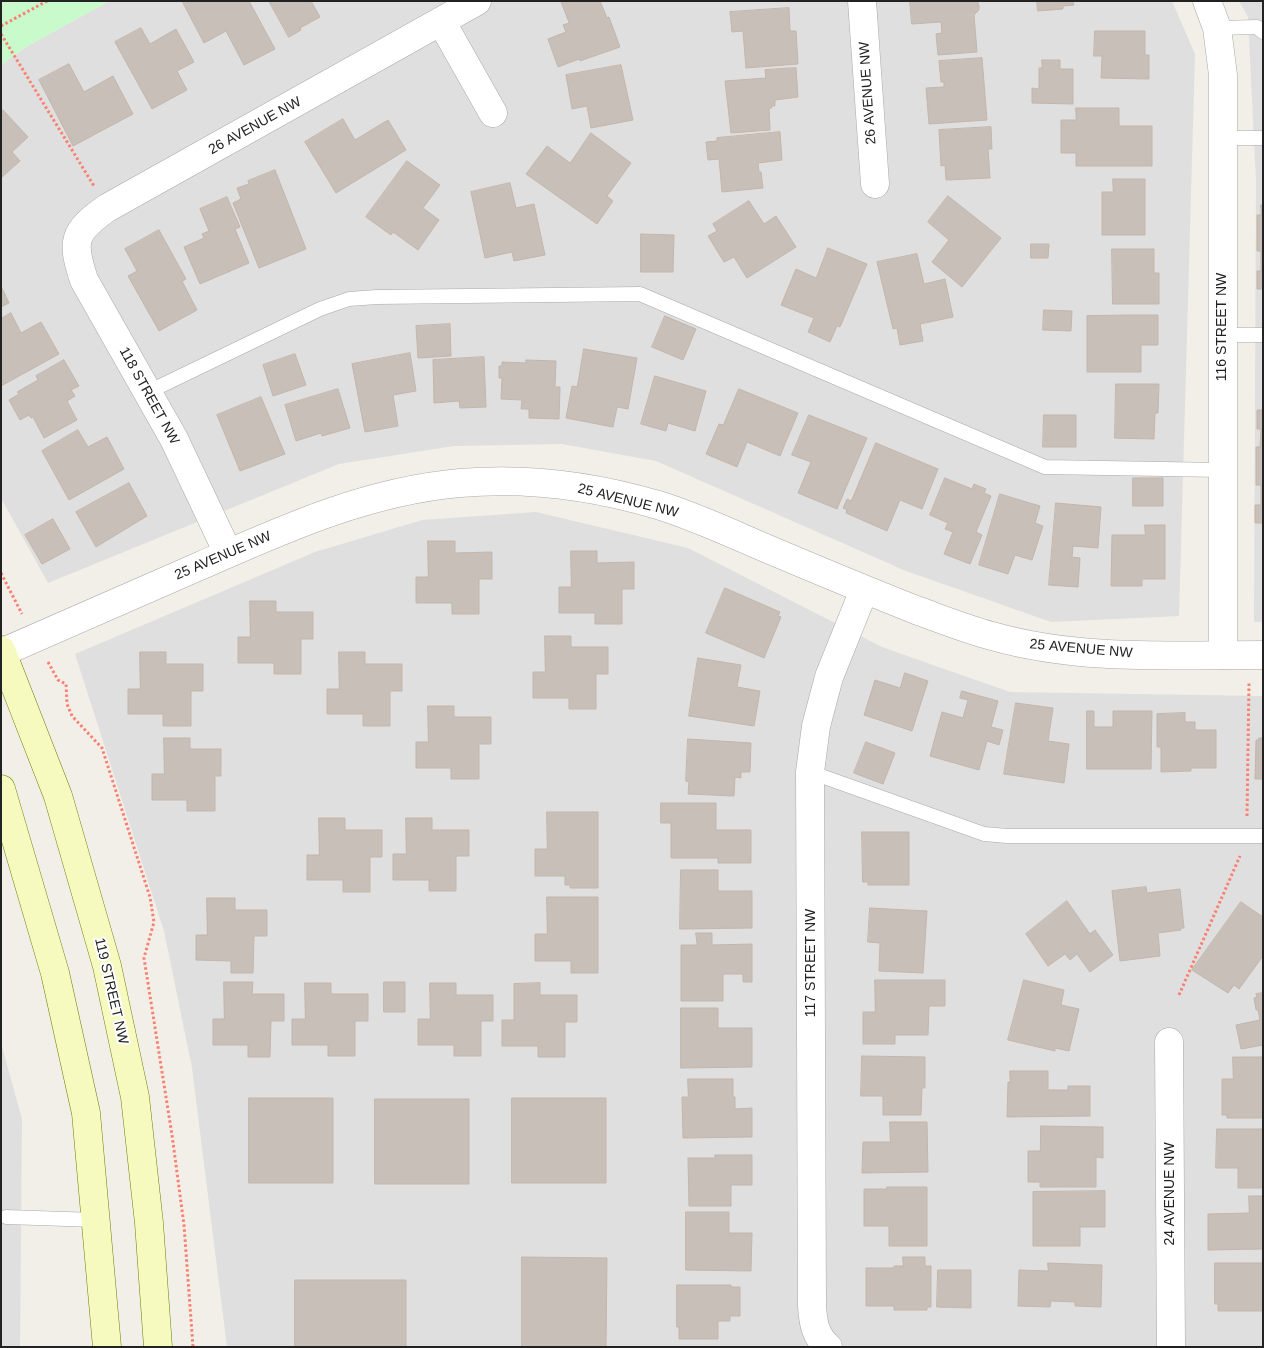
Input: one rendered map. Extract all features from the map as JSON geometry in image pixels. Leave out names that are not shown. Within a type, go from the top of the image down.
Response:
[{"type":"main road","name":"119 STREET NW","points":[[2,652],[58,796],[107,966],[135,1097],[149,1223],[158,1347]]},
{"type":"main road","points":[[1,789],[55,973],[86,1113],[107,1347]]},
{"type":"street","name":"26 AVENUE NW","points":[[77,239],[84,228],[107,208],[477,1]]},
{"type":"street","name":"26 AVENUE NW","points":[[862,1],[875,184]]},
{"type":"street","name":"116 STREET NW","points":[[1208,1],[1217,28],[1223,76],[1223,655]]},
{"type":"street","points":[[441,21],[493,113]]},
{"type":"street","name":"118 STREET NW","points":[[77,239],[77,253],[84,280],[174,439],[228,554]]},
{"type":"street","name":"25 AVENUE NW","points":[[2,652],[329,512],[359,502],[415,488],[508,481],[556,484],[611,493],[659,506],[721,529],[864,590],[951,623],[1025,645],[1107,654],[1263,655]]},
{"type":"street","name":"117 STREET NW","points":[[826,1345],[817,1333],[812,1306],[810,772],[816,726],[829,677],[864,590]]},
{"type":"street","name":"24 AVENUE NW","points":[[1169,1042],[1171,1347]]},
{"type":"lane","points":[[1217,28],[1256,27],[1263,32]]},
{"type":"lane","points":[[1223,138],[1263,138]]},
{"type":"lane","points":[[148,392],[320,308],[349,299],[377,297],[640,294],[1045,467],[1222,470]]},
{"type":"lane","points":[[1222,335],[1263,336]]},
{"type":"lane","points":[[810,772],[984,834],[1007,836],[1263,836]]},
{"type":"lane","points":[[6,1217],[96,1220]]},
{"type":"path","points":[[1,26],[47,1]]},
{"type":"path","points":[[1,34],[107,208]]},
{"type":"path","points":[[1,572],[17,605]]},
{"type":"path","points":[[58,680],[66,684],[67,704],[72,716],[102,748],[150,897],[154,922],[144,958],[182,1207],[188,1258],[193,1347]]},
{"type":"shaded area","points":[[109,1],[1172,1],[1195,54],[1179,616],[1051,622],[906,571],[656,461],[562,444],[454,446],[339,464],[48,583],[1,498],[1,65],[26,47]]},
{"type":"shaded area","points":[[1239,1],[1263,1],[1263,622],[1254,622],[1256,181],[1248,17]]},
{"type":"shaded area","points":[[536,512],[688,548],[882,647],[1010,692],[1263,696],[1263,1347],[227,1347],[192,1068],[164,931],[75,654],[315,552],[422,520]]},
{"type":"shaded area","points":[[1,1043],[22,1119],[20,1347],[1,1347]]},
{"type":"green space","points":[[6,1],[109,1],[26,47],[1,65],[1,4]]},
{"type":"building","points":[[187,1],[249,1],[275,49],[244,65],[226,31],[204,43],[183,3]]},
{"type":"building","points":[[269,1],[311,1],[320,17],[300,28],[301,30],[289,37]]},
{"type":"building","points":[[561,1],[600,1],[607,18],[609,17],[620,47],[558,67],[548,39],[566,32],[563,25],[569,23]]},
{"type":"building","points":[[910,1],[977,1],[979,10],[974,15],[977,52],[938,55],[936,34],[942,33],[941,22],[912,24]]},
{"type":"building","points":[[1037,1],[1073,1],[1074,5],[1063,6],[1063,9],[1038,11]]},
{"type":"building","points":[[789,8],[790,31],[796,31],[798,64],[746,68],[743,31],[732,32],[730,12]]},
{"type":"building","points":[[141,28],[150,44],[176,29],[194,62],[177,71],[187,90],[152,109],[115,42]]},
{"type":"building","points":[[1095,31],[1145,31],[1145,55],[1149,55],[1149,79],[1101,78],[1102,56],[1094,56]]},
{"type":"building","points":[[982,58],[987,120],[929,124],[926,88],[944,87],[944,82],[941,82],[939,61]]},
{"type":"building","points":[[1042,60],[1060,60],[1060,69],[1073,69],[1073,104],[1032,103],[1032,88],[1039,89],[1039,68],[1042,68]]},
{"type":"building","points":[[69,64],[84,92],[113,76],[133,114],[73,146],[39,80]]},
{"type":"building","points":[[621,65],[633,120],[591,128],[587,106],[572,109],[566,75]]},
{"type":"building","points":[[796,68],[798,97],[775,100],[775,106],[769,108],[770,130],[731,133],[725,81],[766,78],[765,70]]},
{"type":"building","points":[[1076,108],[1119,108],[1119,126],[1152,126],[1152,166],[1076,166],[1076,153],[1061,153],[1061,120],[1076,120]]},
{"type":"building","points":[[3,110],[28,137],[12,152],[20,161],[1,178],[1,111]]},
{"type":"building","points":[[343,119],[355,140],[388,120],[406,150],[336,193],[305,142]]},
{"type":"building","points":[[991,127],[992,149],[988,149],[990,178],[946,180],[945,165],[941,166],[939,130]]},
{"type":"building","points":[[780,132],[782,160],[758,163],[763,188],[722,192],[719,159],[708,160],[706,142],[717,141],[717,138]]},
{"type":"building","points":[[591,133],[631,163],[607,196],[613,201],[597,224],[526,174],[547,146],[570,163]]},
{"type":"building","points":[[407,161],[440,185],[423,208],[439,220],[418,250],[393,232],[391,235],[366,217]]},
{"type":"building","points":[[275,170],[306,249],[259,268],[233,203],[241,199],[237,188],[249,184],[248,181]]},
{"type":"building","points":[[1113,179],[1145,179],[1145,235],[1102,235],[1102,192],[1113,192]]},
{"type":"building","points":[[510,183],[516,208],[534,204],[545,255],[514,261],[512,252],[485,258],[471,192]]},
{"type":"building","points":[[948,196],[1001,238],[962,287],[932,262],[949,240],[928,222]]},
{"type":"building","points":[[227,197],[240,227],[235,229],[249,263],[200,284],[184,247],[204,238],[202,234],[209,231],[200,209]]},
{"type":"building","points":[[749,201],[764,224],[776,216],[796,247],[747,278],[734,257],[724,262],[708,236],[717,231],[713,224]]},
{"type":"building","points":[[1261,205],[1263,205],[1263,289],[1257,289],[1257,271],[1261,271],[1261,251],[1257,251],[1257,215],[1261,215]]},
{"type":"building","points":[[159,230],[186,279],[182,281],[197,310],[159,331],[128,276],[137,271],[125,249]]},
{"type":"building","points":[[641,234],[674,235],[673,272],[641,272]]},
{"type":"building","points":[[1031,244],[1049,244],[1048,258],[1031,258]]},
{"type":"building","points":[[828,248],[867,264],[840,327],[837,326],[830,342],[808,332],[814,318],[781,305],[796,269],[816,278]]},
{"type":"building","points":[[1112,249],[1154,249],[1154,273],[1159,273],[1159,304],[1113,304]]},
{"type":"building","points":[[917,254],[924,284],[945,279],[953,317],[920,324],[923,341],[900,345],[897,328],[893,329],[877,262]]},
{"type":"building","points":[[1,286],[9,303],[1,307]]},
{"type":"building","points":[[1044,310],[1072,311],[1071,331],[1043,330]]},
{"type":"building","points":[[11,313],[21,333],[41,322],[59,354],[1,386],[1,319]]},
{"type":"building","points":[[1158,315],[1158,345],[1141,345],[1141,372],[1087,372],[1087,316]]},
{"type":"building","points":[[665,316],[696,329],[683,360],[652,347]]},
{"type":"building","points":[[450,324],[451,356],[418,358],[416,326]]},
{"type":"building","points":[[584,349],[637,358],[628,409],[617,407],[613,427],[566,418],[572,386],[577,387]]},
{"type":"building","points":[[410,353],[416,391],[393,395],[398,426],[365,432],[352,364]]},
{"type":"building","points":[[295,354],[306,385],[273,396],[263,365]]},
{"type":"building","points":[[484,357],[486,407],[460,408],[459,401],[434,403],[433,360]]},
{"type":"building","points":[[64,360],[79,386],[71,390],[75,396],[67,401],[77,420],[44,438],[33,417],[31,418],[29,415],[20,420],[9,400],[19,394],[17,392],[38,380],[36,376]]},
{"type":"building","points":[[526,360],[556,361],[555,387],[560,387],[559,419],[529,418],[529,409],[521,409],[522,400],[501,399],[502,378],[499,378],[499,366],[502,366],[502,362],[526,363]]},
{"type":"building","points":[[655,376],[706,391],[695,431],[668,423],[666,431],[641,424]]},
{"type":"building","points":[[1116,384],[1159,384],[1158,413],[1155,413],[1154,439],[1115,438]]},
{"type":"building","points":[[338,389],[350,428],[322,436],[321,433],[296,441],[285,405]]},
{"type":"building","points":[[739,389],[798,413],[780,456],[747,442],[737,467],[706,454],[719,424],[723,425]]},
{"type":"building","points":[[1263,392],[1263,523],[1255,523],[1255,505],[1261,505],[1261,485],[1256,485],[1256,447],[1260,447],[1261,429],[1257,429],[1257,410],[1262,410]]},
{"type":"building","points":[[261,397],[285,454],[240,471],[217,415]]},
{"type":"building","points":[[809,415],[867,438],[837,509],[798,493],[811,462],[792,455]]},
{"type":"building","points":[[1044,415],[1076,415],[1076,447],[1043,447]]},
{"type":"building","points":[[78,430],[88,447],[107,437],[124,469],[69,500],[42,451]]},
{"type":"building","points":[[876,443],[938,469],[922,509],[900,500],[887,531],[846,513],[847,510],[843,508],[847,499],[851,501]]},
{"type":"building","points":[[945,478],[972,489],[974,484],[986,489],[984,493],[991,496],[976,532],[982,535],[970,564],[944,554],[953,532],[945,529],[948,523],[930,515]]},
{"type":"building","points":[[1133,478],[1163,478],[1163,506],[1133,506]]},
{"type":"building","points":[[129,483],[147,516],[96,547],[76,512]]},
{"type":"building","points":[[1000,494],[1040,506],[1035,523],[1043,526],[1032,560],[1015,555],[1008,574],[979,565]]},
{"type":"building","points":[[1056,503],[1101,507],[1098,548],[1073,546],[1072,557],[1080,558],[1078,587],[1049,585]]},
{"type":"building","points":[[53,519],[70,549],[42,564],[25,535]]},
{"type":"building","points":[[1145,525],[1165,525],[1165,579],[1142,579],[1142,586],[1111,586],[1112,535],[1145,535]]},
{"type":"building","points":[[428,541],[455,541],[455,553],[492,552],[492,579],[479,579],[479,614],[452,614],[452,603],[416,603],[416,577],[428,577]]},
{"type":"building","points":[[571,551],[597,551],[597,563],[634,562],[634,589],[622,589],[622,624],[595,624],[595,613],[559,613],[559,587],[571,587]]},
{"type":"building","points":[[725,588],[780,612],[778,616],[781,617],[764,658],[706,633]]},
{"type":"building","points":[[250,601],[276,601],[276,612],[313,612],[313,639],[301,639],[301,674],[274,674],[274,663],[238,663],[238,637],[250,637]]},
{"type":"building","points":[[545,636],[571,636],[571,647],[608,647],[608,674],[596,674],[596,709],[569,709],[569,698],[533,698],[533,672],[545,672]]},
{"type":"building","points":[[140,652],[166,652],[166,664],[203,664],[203,691],[191,691],[191,726],[163,726],[163,714],[128,714],[128,689],[140,689]]},
{"type":"building","points":[[339,652],[365,652],[365,664],[402,664],[402,691],[390,691],[390,726],[363,726],[363,714],[327,714],[327,689],[339,689]]},
{"type":"building","points":[[698,658],[741,665],[737,687],[760,691],[754,726],[689,716]]},
{"type":"building","points":[[905,673],[928,681],[912,731],[864,715],[875,680],[900,688]]},
{"type":"building","points":[[962,691],[998,701],[991,727],[1003,730],[999,745],[987,741],[979,770],[930,756],[942,712],[963,718],[968,700],[960,698]]},
{"type":"building","points":[[1016,703],[1053,708],[1048,741],[1069,744],[1064,783],[1004,774]]},
{"type":"building","points":[[428,706],[454,706],[454,717],[491,717],[491,744],[479,744],[479,779],[451,779],[451,768],[416,768],[416,742],[428,742]]},
{"type":"building","points":[[1087,711],[1094,711],[1094,727],[1113,727],[1113,711],[1152,711],[1151,769],[1087,769]]},
{"type":"building","points":[[1185,713],[1185,722],[1195,722],[1195,730],[1216,730],[1216,768],[1191,768],[1191,771],[1161,772],[1161,747],[1157,747],[1157,714]]},
{"type":"building","points":[[164,738],[190,738],[190,749],[221,749],[221,776],[215,776],[215,811],[187,811],[187,800],[152,800],[152,774],[164,774]]},
{"type":"building","points":[[1259,738],[1263,738],[1263,779],[1255,779],[1256,740],[1259,740]]},
{"type":"building","points":[[688,739],[751,743],[750,772],[741,772],[741,778],[735,777],[734,796],[688,794],[689,782],[686,781]]},
{"type":"building","points":[[866,742],[895,753],[883,784],[854,773]]},
{"type":"building","points":[[661,803],[716,803],[716,830],[751,830],[751,863],[718,863],[718,858],[671,858],[671,823],[661,823]]},
{"type":"building","points":[[547,812],[598,812],[598,888],[570,888],[570,885],[565,885],[565,876],[535,876],[535,849],[547,849]]},
{"type":"building","points":[[319,818],[345,818],[345,830],[382,830],[382,857],[370,857],[370,892],[343,892],[343,880],[307,880],[307,855],[319,855]]},
{"type":"building","points":[[406,818],[432,818],[432,830],[469,830],[469,856],[456,856],[456,891],[429,891],[429,880],[393,880],[393,854],[406,854]]},
{"type":"building","points":[[862,832],[909,832],[909,885],[868,885],[868,882],[863,882]]},
{"type":"building","points":[[681,870],[718,870],[718,891],[752,891],[752,928],[680,929]]},
{"type":"building","points":[[1146,887],[1147,893],[1180,889],[1184,928],[1158,933],[1160,956],[1120,961],[1112,891]]},
{"type":"building","points":[[547,897],[598,897],[598,973],[571,973],[571,961],[535,961],[535,934],[547,934]]},
{"type":"building","points":[[207,898],[235,898],[235,910],[267,910],[267,936],[254,936],[253,973],[231,973],[231,961],[196,960],[196,935],[207,935]]},
{"type":"building","points":[[1067,901],[1090,934],[1095,930],[1113,955],[1090,972],[1077,954],[1070,960],[1065,954],[1048,966],[1026,934]]},
{"type":"building","points":[[1241,902],[1263,917],[1263,956],[1239,989],[1234,985],[1228,993],[1192,970]]},
{"type":"building","points":[[870,908],[927,911],[923,973],[879,971],[880,943],[868,942]]},
{"type":"building","points":[[696,933],[712,933],[712,945],[752,944],[752,982],[743,982],[743,974],[723,974],[723,1001],[681,1001],[681,945],[697,945]]},
{"type":"building","points":[[875,980],[945,980],[945,1006],[929,1006],[928,1035],[895,1035],[895,1044],[863,1044],[863,1012],[875,1012]]},
{"type":"building","points":[[1024,980],[1064,990],[1061,1005],[1079,1009],[1069,1051],[1055,1048],[1055,1051],[1008,1040]]},
{"type":"building","points":[[224,982],[253,982],[252,994],[284,994],[284,1021],[271,1021],[270,1057],[248,1057],[248,1045],[213,1045],[213,1019],[224,1019]]},
{"type":"building","points":[[384,982],[405,982],[405,1012],[384,1012]]},
{"type":"building","points":[[305,983],[331,983],[331,994],[368,994],[368,1021],[355,1021],[355,1056],[328,1056],[328,1045],[292,1045],[292,1019],[305,1019]]},
{"type":"building","points":[[430,983],[456,983],[456,995],[493,995],[493,1021],[481,1021],[481,1056],[454,1056],[454,1045],[418,1045],[418,1019],[430,1019]]},
{"type":"building","points":[[540,983],[540,995],[577,995],[577,1022],[565,1022],[565,1057],[538,1057],[538,1046],[502,1046],[502,1020],[514,1020],[514,984]]},
{"type":"building","points":[[1263,993],[1263,1045],[1241,1049],[1236,1025],[1260,1020],[1254,998],[1257,997],[1256,994]]},
{"type":"building","points":[[681,1008],[718,1008],[718,1028],[752,1028],[752,1067],[681,1068]]},
{"type":"building","points":[[862,1056],[925,1057],[925,1088],[922,1088],[921,1115],[883,1115],[883,1096],[861,1096]]},
{"type":"building","points":[[1233,1057],[1263,1057],[1263,1118],[1227,1118],[1227,1115],[1222,1115],[1222,1079],[1233,1079]]},
{"type":"building","points":[[1010,1071],[1048,1071],[1048,1090],[1068,1090],[1068,1086],[1090,1086],[1090,1116],[1007,1117]]},
{"type":"building","points":[[688,1079],[733,1079],[735,1109],[752,1108],[752,1137],[683,1138],[682,1097],[688,1097]]},
{"type":"building","points":[[249,1098],[333,1098],[333,1183],[249,1183]]},
{"type":"building","points":[[512,1098],[606,1098],[606,1183],[512,1183]]},
{"type":"building","points":[[375,1099],[469,1099],[469,1184],[375,1184]]},
{"type":"building","points":[[890,1122],[927,1122],[928,1172],[862,1173],[863,1142],[890,1142]]},
{"type":"building","points":[[1041,1126],[1103,1127],[1103,1158],[1096,1157],[1096,1187],[1040,1187],[1040,1182],[1028,1182],[1028,1151],[1040,1151]]},
{"type":"building","points":[[1217,1129],[1263,1129],[1263,1188],[1238,1188],[1238,1168],[1216,1168]]},
{"type":"building","points":[[715,1155],[752,1155],[752,1185],[731,1185],[731,1206],[689,1206],[688,1158],[715,1158]]},
{"type":"building","points":[[887,1187],[927,1187],[927,1246],[889,1246],[889,1226],[864,1226],[864,1189],[887,1189]]},
{"type":"building","points":[[1105,1191],[1105,1227],[1080,1227],[1080,1246],[1033,1246],[1033,1192]]},
{"type":"building","points":[[1249,1196],[1263,1196],[1263,1249],[1208,1250],[1208,1214],[1249,1213]]},
{"type":"building","points":[[686,1212],[729,1212],[729,1233],[752,1233],[751,1271],[686,1270]]},
{"type":"building","points":[[522,1257],[607,1258],[606,1347],[522,1347]]},
{"type":"building","points":[[903,1257],[925,1257],[925,1266],[931,1266],[931,1307],[927,1307],[927,1310],[894,1310],[894,1306],[866,1306],[866,1268],[894,1268],[894,1266],[903,1266]]},
{"type":"building","points":[[1048,1263],[1102,1265],[1101,1307],[1075,1306],[1075,1302],[1051,1301],[1050,1307],[1018,1306],[1019,1270],[1048,1271]]},
{"type":"building","points":[[1215,1263],[1263,1263],[1263,1311],[1218,1311],[1218,1304],[1215,1304]]},
{"type":"building","points":[[938,1270],[971,1270],[971,1308],[937,1307]]},
{"type":"building","points":[[295,1280],[406,1280],[406,1347],[295,1347]]},
{"type":"building","points":[[677,1285],[731,1285],[731,1287],[740,1287],[740,1316],[730,1316],[730,1321],[718,1321],[718,1339],[679,1339],[679,1327],[677,1327]]}]
